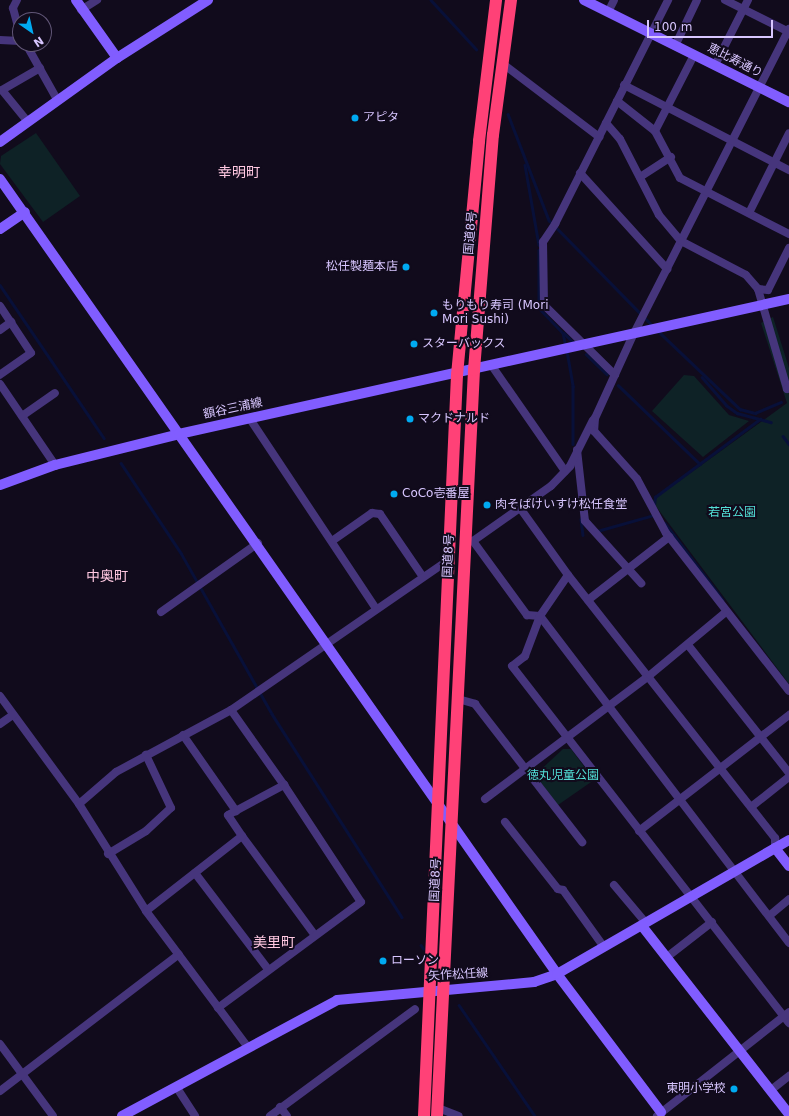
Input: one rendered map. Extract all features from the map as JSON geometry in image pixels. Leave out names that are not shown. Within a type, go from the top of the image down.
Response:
[{"type":"highway","name":"国道8号","points":[[438,1112],[437,990],[440,806],[457,375],[479,141],[496,0]]},
{"type":"highway","name":"国道8号","points":[[424,1116],[453,822],[458,699],[468,540],[474,370],[493,135],[511,0]]},
{"type":"street","points":[[14,12],[13,8],[17,0]]},
{"type":"street","points":[[76,0],[116,58]]},
{"type":"street","points":[[82,10],[97,0]]},
{"type":"street","name":"恵比寿通り","points":[[584,0],[789,102]]},
{"type":"street","points":[[608,12],[614,0]]},
{"type":"street","points":[[615,375],[544,305],[543,242],[553,228],[668,0]]},
{"type":"street","points":[[675,46],[698,0]]},
{"type":"street","points":[[725,0],[789,31],[642,317],[595,418],[566,471],[520,508],[468,540],[527,615],[540,616],[789,943]]},
{"type":"street","points":[[716,65],[748,0]]},
{"type":"street","points":[[0,142],[116,58],[204,1]]},
{"type":"street","points":[[0,40],[12,41]]},
{"type":"street","points":[[31,52],[58,101]]},
{"type":"street","points":[[655,131],[694,55]]},
{"type":"street","points":[[503,64],[599,138]]},
{"type":"street","points":[[28,122],[1,89],[40,68]]},
{"type":"street","points":[[624,85],[789,170]]},
{"type":"street","points":[[617,101],[655,131],[672,157],[680,178],[789,234]]},
{"type":"street","points":[[606,123],[620,139],[659,215],[681,241],[746,275],[758,289],[786,389],[789,387]]},
{"type":"street","points":[[749,213],[789,133]]},
{"type":"street","points":[[640,177],[672,157]]},
{"type":"street","points":[[580,173],[667,269]]},
{"type":"street","points":[[0,179],[25,212],[179,434],[258,543],[557,974],[659,1114],[741,1051],[786,1014]]},
{"type":"street","points":[[0,229],[25,212]]},
{"type":"street","points":[[758,289],[768,290],[789,248]]},
{"type":"street","name":"額谷三浦線","points":[[0,484],[55,465],[179,434],[457,375],[789,299]]},
{"type":"street","points":[[0,306],[31,352],[0,375]]},
{"type":"street","points":[[0,330],[12,322]]},
{"type":"street","points":[[492,366],[566,471]]},
{"type":"street","points":[[0,384],[55,465]]},
{"type":"street","points":[[22,416],[55,393]]},
{"type":"street","points":[[595,418],[594,431],[602,443],[637,479],[653,504],[657,521],[726,612],[789,691]]},
{"type":"street","points":[[250,419],[376,609]]},
{"type":"street","points":[[577,449],[585,521],[601,542],[613,548],[641,583]]},
{"type":"street","points":[[520,508],[568,575],[650,675],[775,838],[775,848],[789,866]]},
{"type":"street","points":[[332,541],[372,513],[380,514],[423,576]]},
{"type":"street","points":[[588,600],[669,537]]},
{"type":"street","points":[[161,612],[258,543]]},
{"type":"street","points":[[79,804],[116,772],[231,710],[327,642],[450,559]]},
{"type":"street","points":[[568,575],[540,616],[524,656],[512,666],[568,737],[689,897],[712,922],[786,1014],[789,1023]]},
{"type":"street","points":[[485,799],[608,705],[650,675],[726,612]]},
{"type":"street","points":[[688,645],[789,773]]},
{"type":"street","points":[[0,696],[79,804],[108,854],[146,911],[247,1046]]},
{"type":"street","points":[[458,699],[475,704],[582,842]]},
{"type":"street","points":[[218,1008],[267,968],[361,902],[284,785],[231,710]]},
{"type":"street","points":[[0,724],[13,715]]},
{"type":"street","points":[[639,831],[720,766],[761,738],[789,715]]},
{"type":"street","points":[[183,736],[236,811]]},
{"type":"street","points":[[108,854],[146,831],[171,808],[146,755]]},
{"type":"street","points":[[751,807],[789,777]]},
{"type":"street","points":[[284,785],[228,815],[314,934]]},
{"type":"street","points":[[504,822],[558,888],[563,890],[604,947]]},
{"type":"street","points":[[146,911],[242,836]]},
{"type":"street","name":"矢作松任線","points":[[122,1116],[177,1088],[247,1046],[337,1000],[534,982],[557,974],[789,840]]},
{"type":"street","points":[[195,873],[267,968]]},
{"type":"street","points":[[614,885],[667,957],[789,1114]]},
{"type":"street","points":[[769,916],[789,899]]},
{"type":"street","points":[[667,957],[712,922]]},
{"type":"street","points":[[0,1091],[179,954]]},
{"type":"street","points":[[270,1116],[415,1009]]},
{"type":"street","points":[[0,1044],[52,1116]]},
{"type":"street","points":[[771,1090],[789,1076]]},
{"type":"street","points":[[177,1088],[195,1116]]},
{"type":"street","points":[[280,1108],[287,1116]]},
{"type":"street","points":[[438,1112],[459,1116]]},
{"type":"green space","points":[[36,133],[80,196],[43,222],[0,164],[1,156]]},
{"type":"green space","name":"若宮公園","points":[[773,317],[789,368],[789,684],[652,501],[787,403],[761,323]]},
{"type":"green space","points":[[684,375],[694,376],[729,415],[749,421],[703,457],[652,411]]},
{"type":"green space","name":"徳丸児童公園","points":[[563,749],[571,749],[594,780],[558,805],[535,775]]},
{"type":"waterway","points":[[431,0],[476,49]]},
{"type":"waterway","points":[[508,114],[549,220],[641,314]]},
{"type":"waterway","points":[[525,165],[539,245]]},
{"type":"waterway","points":[[539,250],[539,308],[563,333],[566,347]]},
{"type":"waterway","points":[[0,285],[104,438]]},
{"type":"waterway","points":[[645,318],[654,327]]},
{"type":"waterway","points":[[657,330],[740,409],[755,413],[781,402]]},
{"type":"waterway","points":[[564,333],[573,342]]},
{"type":"waterway","points":[[567,351],[573,386],[573,444]]},
{"type":"waterway","points":[[586,354],[607,374]]},
{"type":"waterway","points":[[702,377],[726,405],[737,413],[771,422]]},
{"type":"waterway","points":[[618,385],[700,464]]},
{"type":"waterway","points":[[654,505],[655,497],[760,419]]},
{"type":"waterway","points":[[783,436],[789,444]]},
{"type":"waterway","points":[[121,463],[181,553],[272,714],[402,917]]},
{"type":"waterway","points":[[597,531],[654,515]]},
{"type":"waterway","points":[[581,519],[583,535]]},
{"type":"waterway","points":[[665,523],[723,600]]},
{"type":"waterway","points":[[459,1005],[535,1116]]},
{"type":"place","name":"アピタ","points":[[355,118]]},
{"type":"place","name":"松任製麺本店","points":[[406,267]]},
{"type":"place","name":"もりもり寿司 (Mori Mori Sushi)","points":[[434,313]]},
{"type":"place","name":"スターバックス","points":[[414,344]]},
{"type":"place","name":"マクドナルド","points":[[410,419]]},
{"type":"place","name":"CoCo壱番屋","points":[[394,494]]},
{"type":"place","name":"肉そばけいすけ松任食堂","points":[[487,505]]},
{"type":"place","name":"ローソン","points":[[383,961]]},
{"type":"place","name":"東明小学校","points":[[734,1089]]},
{"type":"district","name":"幸明町","points":[[239,172]]},
{"type":"district","name":"中奥町","points":[[107,576]]},
{"type":"district","name":"美里町","points":[[274,942]]}]
